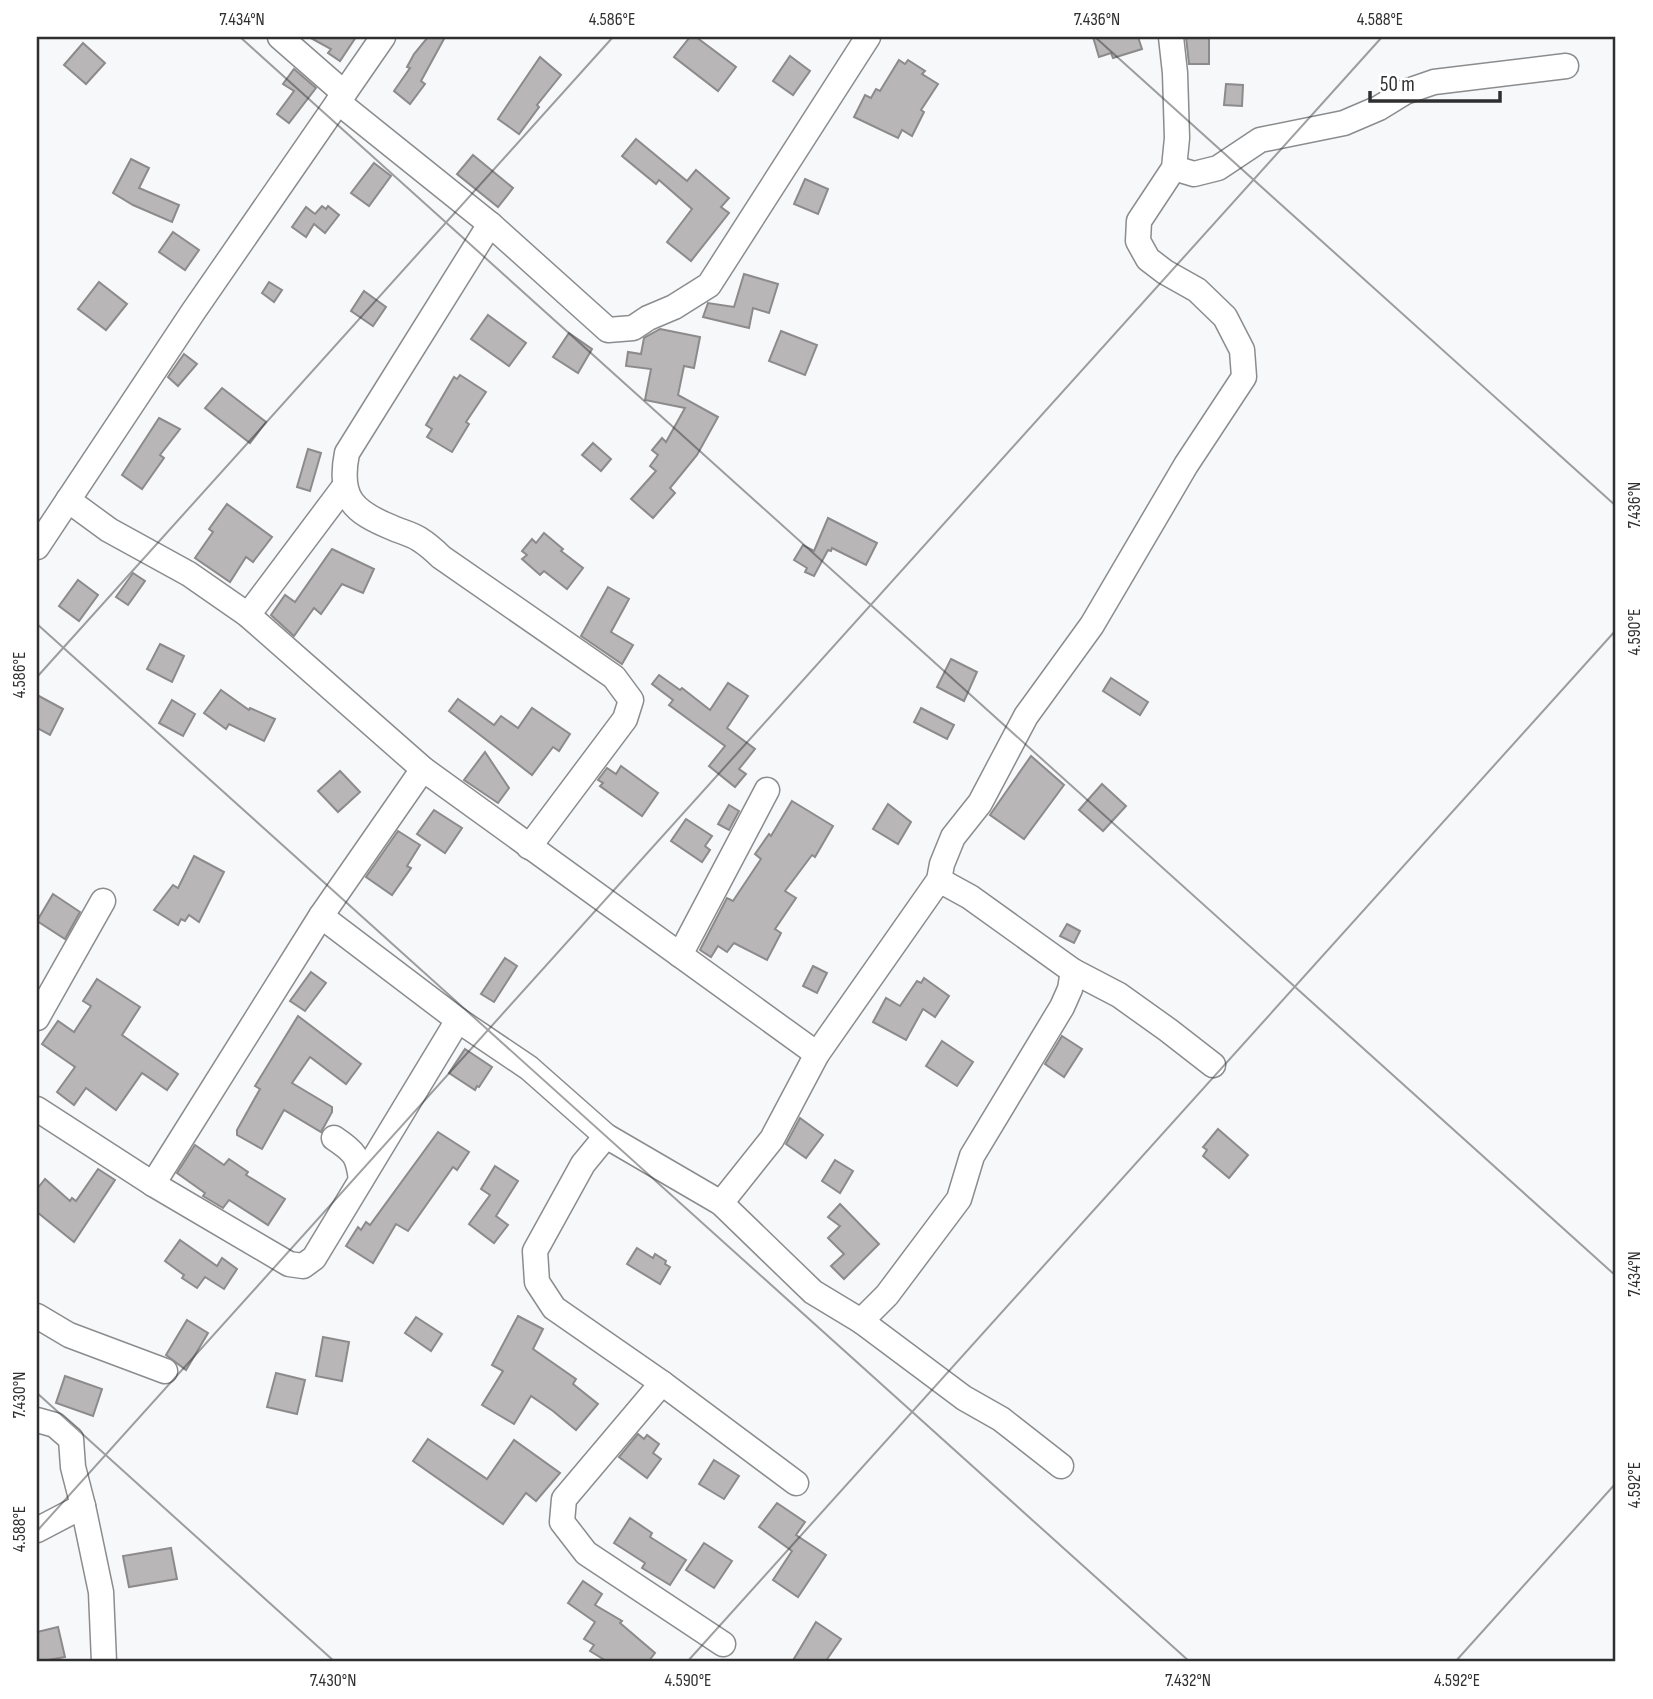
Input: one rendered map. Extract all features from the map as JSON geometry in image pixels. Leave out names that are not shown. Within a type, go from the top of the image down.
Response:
[{"type":"street","points":[[280,37],[341,97],[490,224],[608,330],[633,328],[709,285],[868,37]]},
{"type":"street","points":[[37,547],[193,312],[383,37]]},
{"type":"street","points":[[720,1203],[772,1139],[817,1054],[939,880],[942,864],[953,837],[980,803],[1027,716],[1092,625],[1186,465],[1244,377],[1242,350],[1225,317],[1197,290],[1164,272],[1148,259],[1138,242],[1139,221],[1174,168],[1177,138],[1171,37]]},
{"type":"street","points":[[1174,168],[1194,174],[1218,168],[1261,140],[1344,123],[1379,108],[1405,92],[1434,82],[1566,66]]},
{"type":"street","points":[[490,224],[347,453],[344,487],[348,498],[367,515],[418,538],[614,677],[631,699],[625,719],[528,847]]},
{"type":"street","points":[[248,615],[344,487]]},
{"type":"street","points":[[68,500],[108,530],[188,574],[248,615],[423,769],[817,1054]]},
{"type":"street","points":[[153,1184],[321,916],[423,769]]},
{"type":"street","points":[[680,955],[767,790]]},
{"type":"street","points":[[939,880],[970,897],[1073,971],[1119,996],[1213,1065]]},
{"type":"street","points":[[37,1018],[103,901]]},
{"type":"street","points":[[321,916],[458,1020],[529,1068],[606,1136],[720,1203],[813,1292],[861,1321],[964,1398],[1001,1419],[1061,1466]]},
{"type":"street","points":[[861,1321],[887,1295],[960,1199],[972,1156],[1062,1007],[1073,971]]},
{"type":"street","points":[[37,1109],[153,1184],[289,1264],[303,1266],[314,1258],[458,1020]]},
{"type":"street","points":[[606,1136],[583,1164],[536,1251],[537,1282],[554,1308],[662,1383],[796,1483]]},
{"type":"street","points":[[334,1138],[352,1150],[359,1162],[361,1180]]},
{"type":"street","points":[[37,1316],[69,1335],[165,1371]]},
{"type":"street","points":[[662,1383],[564,1499],[562,1522],[586,1553],[723,1644]]},
{"type":"street","points":[[37,1420],[55,1425],[71,1439],[73,1467],[101,1592],[104,1662]]},
{"type":"street","points":[[37,1530],[83,1506]]},
{"type":"building","points":[[309,37],[356,37],[340,61],[328,53],[331,49]]},
{"type":"building","points":[[428,37],[445,37],[421,81],[425,84],[410,104],[394,91],[410,68],[407,67],[414,54]]},
{"type":"building","points":[[690,37],[696,37],[736,67],[718,91],[674,57]]},
{"type":"building","points":[[1093,37],[1138,37],[1142,49],[1113,58],[1111,53],[1099,57]]},
{"type":"building","points":[[1186,37],[1209,37],[1209,64],[1189,64]]},
{"type":"building","points":[[83,43],[105,63],[86,84],[64,65]]},
{"type":"building","points":[[790,56],[810,71],[793,95],[773,81]]},
{"type":"building","points":[[540,57],[561,75],[537,105],[539,107],[519,134],[498,119]]},
{"type":"building","points":[[899,60],[905,64],[908,60],[925,71],[922,74],[938,84],[921,110],[924,112],[912,136],[902,130],[898,138],[854,117],[865,95],[871,98],[876,89],[880,91]]},
{"type":"building","points":[[294,69],[316,88],[289,123],[277,114],[294,91],[283,84]]},
{"type":"building","points":[[1226,84],[1243,85],[1242,106],[1224,105]]},
{"type":"building","points":[[636,139],[687,181],[696,170],[729,198],[721,207],[729,213],[691,261],[667,242],[692,209],[659,180],[656,184],[622,156]]},
{"type":"building","points":[[473,155],[513,188],[498,207],[457,174]]},
{"type":"building","points":[[131,159],[149,168],[139,188],[179,205],[172,222],[113,193]]},
{"type":"building","points":[[374,163],[391,176],[369,206],[351,193]]},
{"type":"building","points":[[805,179],[828,189],[818,214],[794,204]]},
{"type":"building","points":[[322,206],[326,209],[328,206],[339,215],[325,233],[314,224],[306,237],[292,227],[306,207],[315,214]]},
{"type":"building","points":[[173,232],[199,250],[185,270],[159,252]]},
{"type":"building","points":[[744,274],[778,284],[769,313],[753,308],[749,328],[703,317],[708,303],[734,307]]},
{"type":"building","points":[[99,282],[127,304],[106,330],[78,309]]},
{"type":"building","points":[[269,282],[282,290],[274,302],[262,293]]},
{"type":"building","points":[[364,291],[386,307],[373,326],[351,311]]},
{"type":"building","points":[[488,315],[526,343],[509,366],[471,339]]},
{"type":"building","points":[[660,329],[700,337],[694,368],[684,366],[678,395],[718,417],[697,455],[670,488],[675,493],[653,518],[631,499],[656,471],[650,466],[658,455],[652,450],[662,438],[666,442],[685,408],[645,400],[651,369],[626,366],[628,352],[641,354],[644,338]]},
{"type":"building","points":[[781,331],[817,345],[805,375],[769,361]]},
{"type":"building","points":[[569,333],[592,349],[578,373],[553,357]]},
{"type":"building","points":[[184,354],[197,364],[178,386],[168,377]]},
{"type":"building","points":[[460,375],[486,392],[466,422],[469,424],[452,452],[427,437],[432,429],[426,425],[454,377],[457,379]]},
{"type":"building","points":[[222,388],[266,422],[250,443],[205,408]]},
{"type":"building","points":[[159,418],[180,429],[160,455],[164,458],[142,489],[122,475]]},
{"type":"building","points":[[593,443],[611,459],[601,471],[582,455]]},
{"type":"building","points":[[308,449],[321,453],[310,491],[297,487]]},
{"type":"building","points":[[227,504],[272,537],[253,562],[246,557],[230,582],[195,558],[213,532],[209,529]]},
{"type":"building","points":[[828,518],[877,543],[866,565],[832,548],[831,551],[828,550],[814,576],[805,572],[807,568],[794,560],[803,545],[814,551]]},
{"type":"building","points":[[544,533],[583,568],[567,589],[544,571],[540,575],[522,559],[527,555],[522,551],[532,539],[536,543]]},
{"type":"building","points":[[332,549],[374,569],[363,593],[342,584],[321,614],[314,608],[294,636],[271,615],[285,595],[295,602]]},
{"type":"building","points":[[133,573],[145,581],[128,605],[116,597]]},
{"type":"building","points":[[78,580],[98,595],[79,621],[59,606]]},
{"type":"building","points":[[608,587],[629,599],[611,632],[633,645],[622,664],[581,636]]},
{"type":"building","points":[[160,644],[184,656],[172,682],[147,669]]},
{"type":"building","points":[[951,659],[977,672],[964,701],[937,687]]},
{"type":"building","points":[[659,675],[680,690],[682,688],[710,710],[728,683],[748,696],[727,728],[755,749],[739,769],[746,774],[735,787],[709,766],[725,746],[669,705],[673,700],[652,684]]},
{"type":"building","points":[[1111,678],[1148,702],[1140,715],[1103,691]]},
{"type":"building","points":[[221,690],[249,710],[250,708],[275,719],[264,741],[229,724],[226,729],[204,713]]},
{"type":"building","points":[[37,695],[63,709],[50,735],[37,728]]},
{"type":"building","points":[[458,699],[494,725],[501,716],[518,728],[532,708],[570,734],[559,751],[553,747],[532,775],[449,711]]},
{"type":"building","points":[[172,700],[195,714],[183,736],[159,723]]},
{"type":"building","points":[[921,708],[954,725],[947,739],[914,722]]},
{"type":"building","points":[[485,752],[509,788],[498,803],[464,780]]},
{"type":"building","points":[[1031,756],[1064,785],[1024,839],[990,815]]},
{"type":"building","points":[[621,766],[658,793],[642,816],[600,786],[603,783],[598,780],[607,768],[616,774]]},
{"type":"building","points":[[340,771],[360,792],[338,812],[318,791]]},
{"type":"building","points":[[1102,784],[1126,806],[1103,831],[1079,810]]},
{"type":"building","points":[[792,801],[833,826],[815,857],[812,855],[785,891],[796,898],[775,929],[781,933],[767,960],[734,943],[727,952],[718,946],[711,957],[700,950],[727,898],[733,901],[761,859],[755,854],[769,834],[771,836]]},
{"type":"building","points":[[888,804],[911,822],[898,844],[873,829]]},
{"type":"building","points":[[729,805],[739,811],[729,830],[718,824]]},
{"type":"building","points":[[434,810],[462,828],[445,853],[417,834]]},
{"type":"building","points":[[686,819],[712,836],[705,846],[710,850],[702,862],[671,841]]},
{"type":"building","points":[[398,831],[420,845],[407,866],[411,868],[392,895],[366,877]]},
{"type":"building","points":[[194,856],[224,872],[199,922],[189,915],[185,921],[181,919],[178,925],[154,910],[173,885],[178,888]]},
{"type":"building","points":[[53,894],[80,912],[65,939],[37,921]]},
{"type":"building","points":[[1067,924],[1080,931],[1074,943],[1060,936]]},
{"type":"building","points":[[505,958],[517,966],[494,1002],[481,994]]},
{"type":"building","points":[[813,966],[827,973],[817,993],[803,986]]},
{"type":"building","points":[[311,972],[326,983],[305,1011],[290,1001]]},
{"type":"building","points":[[924,978],[949,996],[935,1017],[923,1009],[906,1040],[873,1022],[886,998],[900,1006],[917,981],[921,983]]},
{"type":"building","points":[[97,979],[140,1007],[122,1035],[178,1074],[167,1090],[142,1073],[116,1110],[86,1088],[74,1105],[57,1092],[75,1067],[42,1044],[58,1021],[74,1032],[91,1006],[83,1001]]},
{"type":"building","points":[[298,1016],[361,1064],[346,1084],[310,1057],[292,1083],[332,1107],[332,1112],[321,1132],[284,1110],[262,1149],[237,1135],[237,1130],[260,1089],[255,1086]]},
{"type":"building","points":[[1062,1036],[1082,1049],[1064,1077],[1045,1064]]},
{"type":"building","points":[[942,1041],[973,1062],[957,1086],[926,1066]]},
{"type":"building","points":[[465,1049],[492,1067],[475,1090],[449,1073]]},
{"type":"building","points":[[800,1118],[823,1135],[806,1158],[786,1144]]},
{"type":"building","points":[[1218,1129],[1248,1155],[1229,1178],[1203,1156],[1207,1150],[1203,1147]]},
{"type":"building","points":[[438,1132],[469,1152],[457,1170],[453,1167],[408,1231],[396,1224],[373,1263],[346,1246],[358,1227],[361,1230],[366,1222],[370,1225]]},
{"type":"building","points":[[195,1145],[224,1165],[229,1159],[248,1172],[246,1175],[285,1199],[268,1225],[229,1200],[223,1208],[203,1196],[205,1193],[177,1173]]},
{"type":"building","points":[[835,1160],[853,1171],[840,1193],[822,1181]]},
{"type":"building","points":[[495,1166],[518,1181],[496,1216],[508,1225],[494,1243],[469,1224],[490,1195],[481,1189]]},
{"type":"building","points":[[98,1169],[115,1180],[74,1242],[37,1212],[37,1189],[45,1179],[70,1201],[72,1198],[76,1201]]},
{"type":"building","points":[[840,1204],[879,1244],[844,1279],[831,1266],[844,1254],[828,1238],[840,1226],[828,1217]]},
{"type":"building","points":[[180,1240],[217,1266],[222,1258],[237,1269],[224,1289],[205,1277],[197,1288],[165,1261]]},
{"type":"building","points":[[637,1248],[653,1258],[655,1254],[670,1267],[660,1284],[627,1264]]},
{"type":"building","points":[[518,1316],[543,1329],[533,1349],[576,1379],[573,1384],[598,1404],[576,1430],[531,1396],[514,1424],[482,1405],[503,1371],[492,1365]]},
{"type":"building","points":[[416,1317],[442,1334],[431,1351],[405,1333]]},
{"type":"building","points":[[187,1320],[208,1333],[186,1370],[166,1355]]},
{"type":"building","points":[[323,1337],[349,1342],[342,1381],[316,1376]]},
{"type":"building","points":[[276,1373],[305,1380],[297,1414],[267,1407]]},
{"type":"building","points":[[65,1376],[102,1389],[93,1416],[56,1403]]},
{"type":"building","points":[[638,1434],[644,1439],[647,1435],[659,1444],[653,1453],[661,1459],[647,1478],[619,1457]]},
{"type":"building","points":[[428,1439],[487,1479],[514,1440],[560,1473],[536,1501],[526,1493],[503,1524],[413,1461]]},
{"type":"building","points":[[714,1460],[739,1476],[724,1499],[699,1484]]},
{"type":"building","points":[[777,1503],[805,1522],[796,1535],[826,1555],[798,1597],[773,1580],[792,1551],[759,1527]]},
{"type":"building","points":[[630,1518],[652,1533],[650,1537],[686,1560],[670,1585],[642,1568],[645,1563],[614,1543]]},
{"type":"building","points":[[704,1543],[732,1561],[714,1588],[686,1570]]},
{"type":"building","points":[[171,1548],[177,1579],[129,1587],[123,1556]]},
{"type":"building","points":[[583,1581],[602,1594],[595,1605],[622,1621],[620,1623],[655,1653],[648,1662],[608,1662],[590,1651],[594,1645],[584,1639],[595,1622],[568,1603]]},
{"type":"building","points":[[816,1622],[841,1639],[825,1662],[792,1662]]},
{"type":"building","points":[[58,1627],[65,1657],[37,1662],[37,1632]]}]
